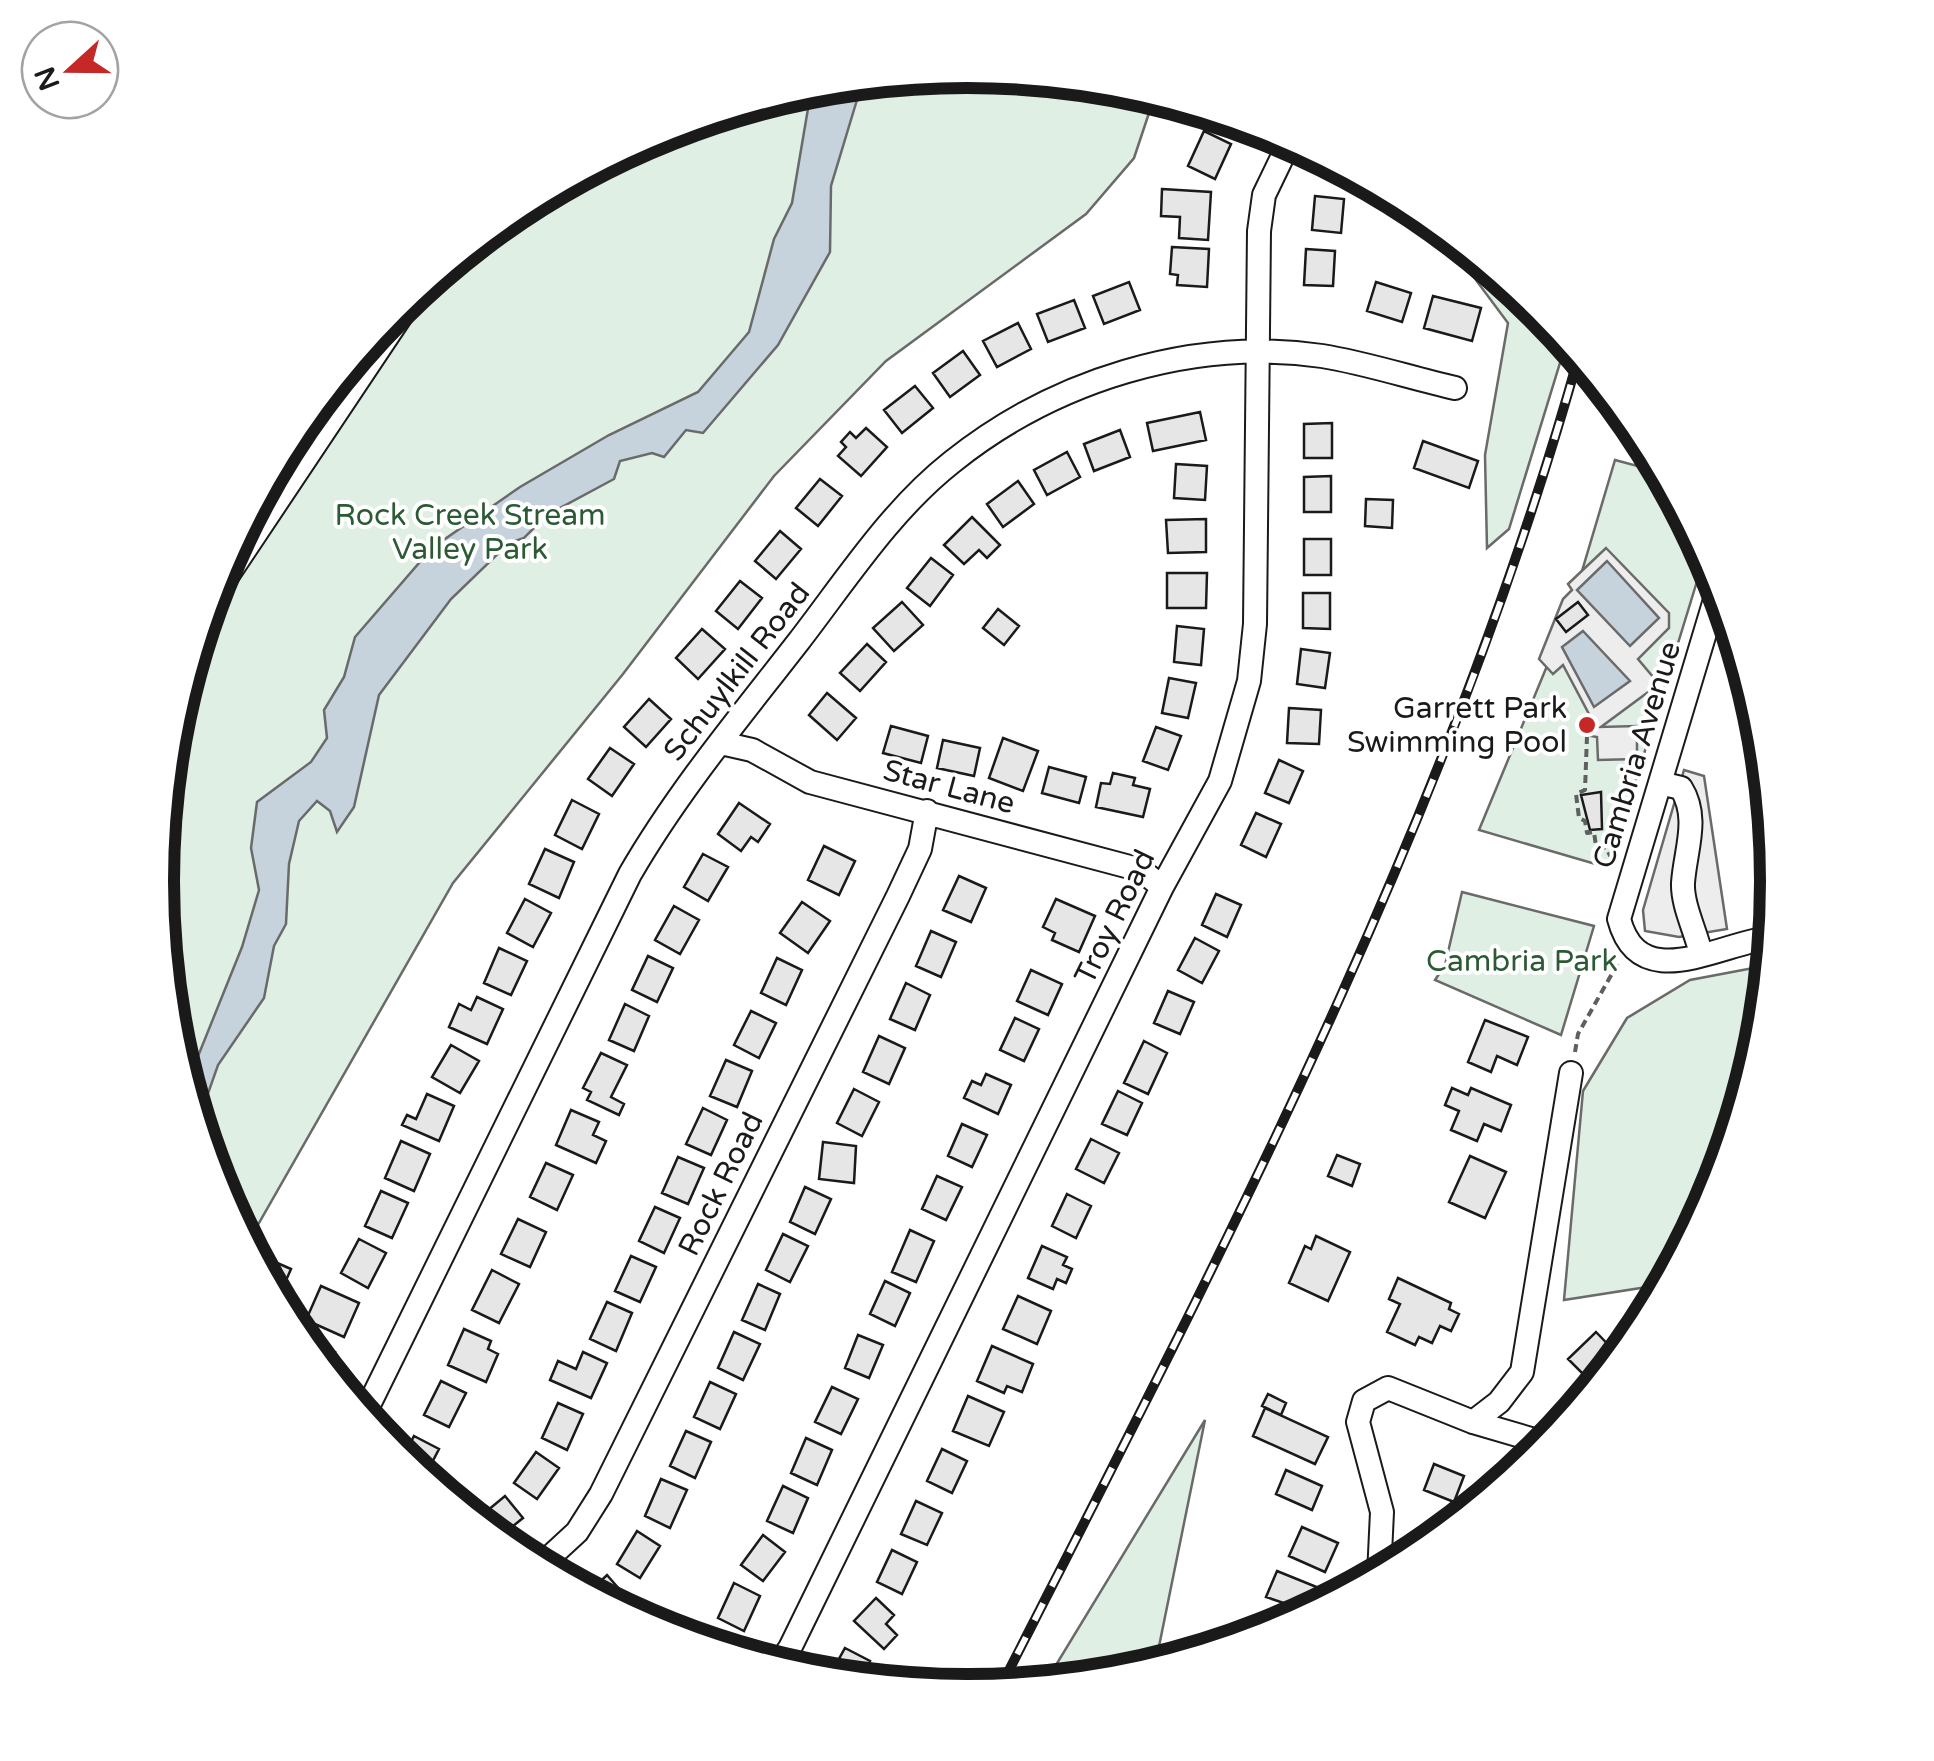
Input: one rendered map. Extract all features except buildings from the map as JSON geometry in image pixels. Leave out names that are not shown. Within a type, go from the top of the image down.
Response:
[{"type":"street","name":"Troy Road","points":[[787,1652],[1002,1221],[1162,887],[1220,781],[1249,681],[1255,624],[1257,352],[1264,195],[1284,154]]},
{"type":"street","points":[[252,538],[377,351]]},
{"type":"street","name":"Schuylkill Road","points":[[371,1403],[630,874],[665,815],[886,528],[950,464],[1057,395],[1104,377],[1171,362],[1257,352],[1322,356],[1454,388]]},
{"type":"street","name":"Cambria Avenue","points":[[1622,954],[1619,919],[1712,609]]},
{"type":"street","name":"Star Lane","points":[[720,743],[752,750],[810,782],[1140,870],[1162,887]]},
{"type":"street","points":[[1660,783],[1681,788],[1688,799],[1691,833],[1683,887],[1701,954]]},
{"type":"street","name":"Rock Road","points":[[551,1556],[577,1532],[601,1494],[898,896],[920,850],[928,811]]},
{"type":"street","points":[[1622,954],[1663,962],[1757,941]]},
{"type":"street","points":[[1473,1422],[1498,1402],[1522,1372],[1571,1073]]},
{"type":"street","points":[[1380,1557],[1382,1512],[1358,1422],[1364,1401],[1388,1388],[1473,1422],[1530,1439]]},
{"type":"path","points":[[1587,736],[1585,790],[1576,794],[1580,818],[1585,821],[1587,833],[1594,832],[1596,846],[1606,848],[1614,869]]},
{"type":"path","points":[[1571,1073],[1578,1034],[1622,954]]},
{"type":"green space","name":"Rock Creek Stream Valley Park","points":[[915,89],[1019,89],[1071,94],[1150,110],[1134,158],[1086,214],[886,361],[774,476],[623,674],[453,883],[255,1229],[216,1135],[189,1035],[181,984],[174,880],[181,777],[201,675],[234,577],[280,484],[338,398],[371,358],[444,284],[526,221],[616,169],[712,130],[812,103]]},
{"type":"green space","points":[[1467,268],[1490,284],[1562,357],[1509,529],[1487,548],[1485,455],[1508,323]]},
{"type":"green space","name":"Garrett Park Swimming Pool","points":[[1615,460],[1644,468],[1699,575],[1609,868],[1479,830],[1571,608]]},
{"type":"green space","name":"Cambria Park","points":[[1462,892],[1594,926],[1561,1035],[1435,980],[1445,965]]},
{"type":"green space","name":"Cambria Park","points":[[1755,968],[1733,1086],[1700,1184],[1648,1287],[1564,1300],[1583,1091],[1627,1018],[1690,980]]},
{"type":"green space","points":[[1205,1420],[1158,1649],[1054,1669]]},
{"type":"shaded area","points":[[859,95],[831,186],[830,252],[778,345],[703,433],[686,430],[664,457],[652,453],[620,461],[614,479],[547,515],[524,538],[509,543],[451,599],[379,695],[354,807],[337,832],[330,811],[317,801],[299,821],[289,864],[286,924],[274,946],[264,998],[218,1065],[205,1101],[195,1062],[242,947],[259,890],[251,848],[257,802],[311,762],[327,738],[324,710],[344,677],[355,637],[432,548],[520,487],[609,435],[698,392],[749,332],[774,239],[792,203],[809,104]]},
{"type":"shaded area","points":[[1606,548],[1669,613],[1669,628],[1638,659],[1659,684],[1601,727],[1637,726],[1637,759],[1598,760],[1597,737],[1585,735],[1584,722],[1590,716],[1563,665],[1553,674],[1539,659],[1563,599],[1572,590],[1568,584]]},
{"type":"shaded area","points":[[1607,561],[1659,618],[1630,646],[1577,590]]},
{"type":"shaded area","points":[[1583,631],[1630,681],[1594,707],[1562,647]]},
{"type":"shaded area","name":"Cambria Park","points":[[1684,770],[1704,776],[1727,929],[1679,937],[1645,931],[1643,910]]},
{"type":"railway","points":[[1008,1672],[1245,1200],[1396,869],[1464,700],[1526,529],[1574,371]]},
{"type":"place","name":"Garrett Park Swimming Pool","points":[[1587,725]]}]
